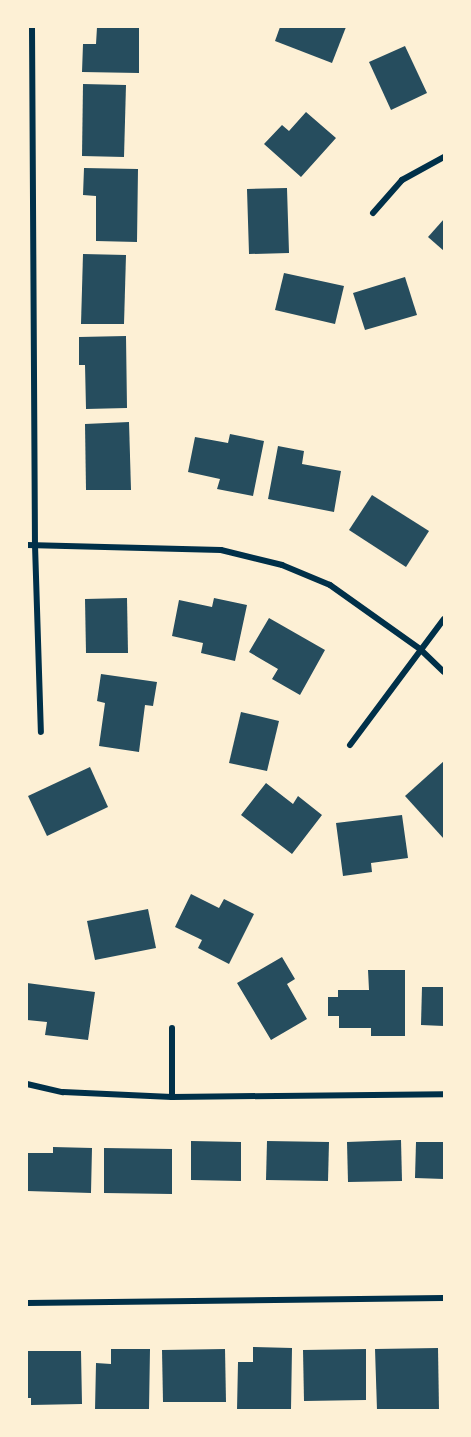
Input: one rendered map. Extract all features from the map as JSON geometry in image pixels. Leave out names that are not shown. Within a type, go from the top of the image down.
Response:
[{"type":"street","points":[[32,27],[31,545],[41,732]]},
{"type":"street","points":[[373,213],[402,180],[444,157]]},
{"type":"street","points":[[31,545],[221,550],[282,565],[330,585],[420,649],[444,672]]},
{"type":"street","points":[[350,745],[444,619]]},
{"type":"street","points":[[172,1028],[172,1097]]},
{"type":"street","points":[[27,1084],[63,1092],[172,1097],[444,1094]]},
{"type":"street","points":[[27,1303],[444,1298]]},
{"type":"building","points":[[97,27],[139,27],[139,73],[82,72],[83,44],[96,44]]},
{"type":"building","points":[[280,27],[346,27],[332,63],[275,41]]},
{"type":"building","points":[[405,46],[427,93],[391,110],[369,62]]},
{"type":"building","points":[[83,84],[126,85],[124,157],[82,156]]},
{"type":"building","points":[[306,112],[336,138],[301,177],[264,144],[282,125],[289,131]]},
{"type":"building","points":[[84,168],[138,169],[137,242],[96,241],[96,196],[83,195]]},
{"type":"building","points":[[287,188],[289,253],[249,254],[247,189]]},
{"type":"building","points":[[444,219],[444,251],[428,237]]},
{"type":"building","points":[[83,254],[126,255],[124,324],[81,324]]},
{"type":"building","points":[[284,273],[344,286],[335,324],[275,310]]},
{"type":"building","points":[[405,277],[417,315],[365,330],[353,293]]},
{"type":"building","points":[[126,336],[127,408],[86,409],[85,365],[79,365],[79,337]]},
{"type":"building","points":[[129,422],[131,490],[86,490],[85,424]]},
{"type":"building","points":[[230,434],[264,441],[253,496],[217,489],[220,479],[188,472],[195,437],[228,443]]},
{"type":"building","points":[[278,446],[304,451],[302,464],[341,471],[334,512],[268,499]]},
{"type":"building","points":[[372,495],[429,531],[406,567],[349,530]]},
{"type":"building","points":[[127,598],[128,653],[86,653],[85,599]]},
{"type":"building","points":[[214,598],[247,605],[235,661],[201,653],[203,643],[172,636],[179,600],[212,607]]},
{"type":"building","points":[[269,618],[325,650],[300,695],[272,679],[278,669],[249,652]]},
{"type":"building","points":[[101,674],[157,682],[153,706],[145,705],[139,752],[99,746],[105,703],[97,701]]},
{"type":"building","points":[[241,712],[279,721],[267,771],[229,763]]},
{"type":"building","points":[[444,761],[444,839],[405,796]]},
{"type":"building","points":[[90,767],[108,807],[47,836],[28,796]]},
{"type":"building","points":[[266,783],[293,804],[298,796],[322,815],[292,854],[241,815]]},
{"type":"building","points":[[402,815],[408,858],[371,863],[372,872],[343,876],[336,823]]},
{"type":"building","points":[[191,894],[219,908],[224,899],[254,914],[229,964],[198,948],[202,940],[175,927]]},
{"type":"building","points":[[148,909],[156,948],[95,960],[87,921]]},
{"type":"building","points":[[282,957],[295,979],[287,984],[307,1019],[271,1040],[237,983]]},
{"type":"building","points":[[368,970],[405,970],[405,1036],[371,1036],[371,1028],[339,1028],[339,1016],[328,1016],[328,997],[338,997],[338,990],[369,990]]},
{"type":"building","points":[[27,983],[95,992],[88,1040],[45,1035],[47,1022],[27,1020]]},
{"type":"building","points":[[422,987],[444,987],[444,1026],[421,1025]]},
{"type":"building","points":[[401,1140],[402,1181],[348,1182],[347,1142]]},
{"type":"building","points":[[191,1141],[241,1142],[241,1181],[191,1180]]},
{"type":"building","points":[[267,1141],[329,1142],[328,1181],[266,1180]]},
{"type":"building","points":[[416,1142],[444,1142],[444,1179],[415,1178]]},
{"type":"building","points":[[53,1147],[92,1148],[91,1193],[27,1191],[27,1153],[53,1153]]},
{"type":"building","points":[[104,1148],[172,1149],[172,1194],[104,1193]]},
{"type":"building","points":[[253,1347],[292,1348],[291,1410],[237,1410],[238,1362],[253,1362]]},
{"type":"building","points":[[438,1348],[439,1410],[377,1410],[375,1349]]},
{"type":"building","points":[[111,1349],[150,1349],[149,1410],[95,1410],[96,1363],[111,1364]]},
{"type":"building","points":[[225,1349],[226,1402],[163,1402],[162,1350]]},
{"type":"building","points":[[366,1349],[366,1400],[304,1401],[303,1350]]},
{"type":"building","points":[[27,1351],[81,1351],[82,1404],[31,1405],[31,1398],[27,1398]]}]
